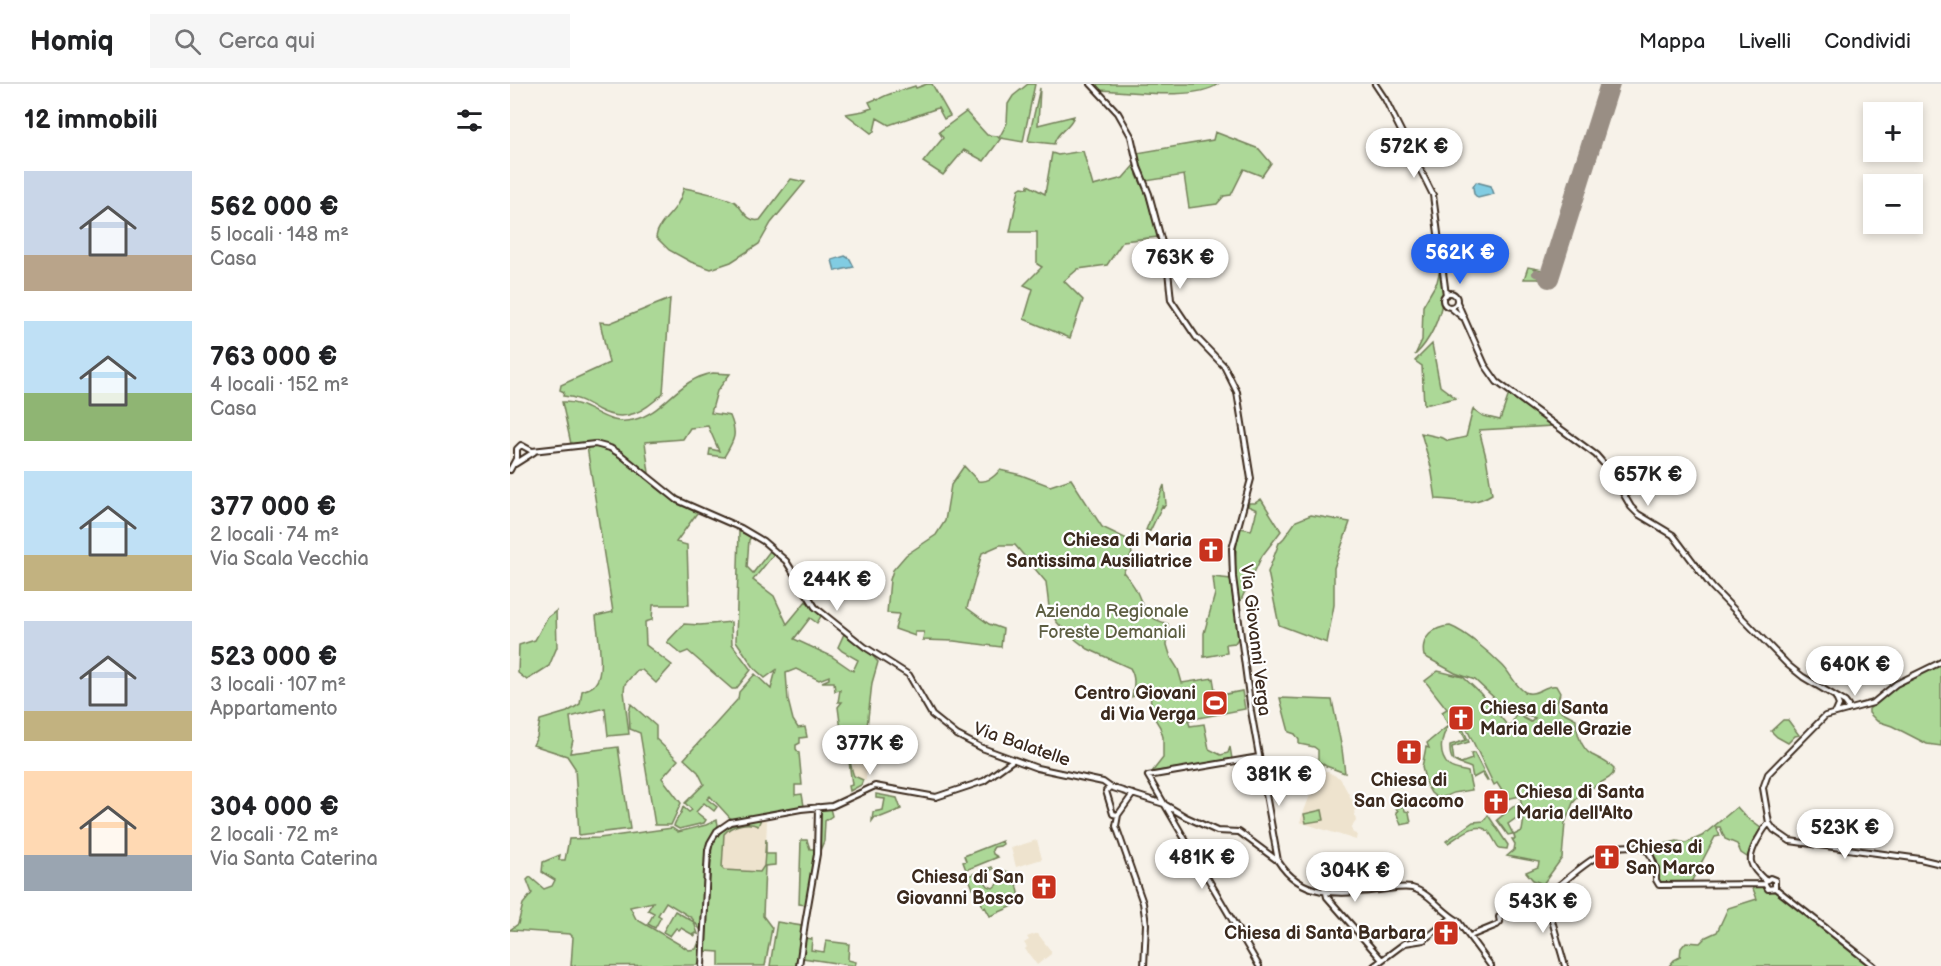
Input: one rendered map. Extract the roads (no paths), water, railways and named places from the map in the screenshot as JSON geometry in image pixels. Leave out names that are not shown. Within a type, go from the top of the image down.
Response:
[{"type":"street","name":"Via Giovanni Verga","points":[[1091,84],[1118,113],[1131,136],[1138,167],[1149,194],[1167,261],[1171,300],[1196,337],[1224,366],[1235,386],[1251,473],[1248,495],[1234,540],[1232,557],[1248,688],[1278,861]]},
{"type":"street","points":[[1375,84],[1431,189],[1444,274],[1446,295],[1444,302],[1465,319]]},
{"type":"street","points":[[1444,274],[1448,289],[1457,298],[1485,365],[1497,382],[1596,455],[1610,471],[1635,511],[1673,535],[1712,587],[1788,665],[1835,697],[1862,706]]},
{"type":"street","points":[[1446,295],[1452,294]]},
{"type":"street","points":[[1450,307],[1457,302]]},
{"type":"street","name":"Via Balatelle","points":[[541,450],[589,444],[610,448],[677,500],[756,536],[786,561],[810,601],[819,611],[865,647],[909,675],[927,708],[936,719],[966,740],[1013,760],[1103,782],[1110,787],[1164,804],[1217,831],[1239,832],[1278,861]]},
{"type":"street","points":[[512,468],[519,446],[524,445],[532,451],[541,450]]},
{"type":"street","points":[[525,456],[528,448]]},
{"type":"street","points":[[512,468],[525,456],[541,450]]},
{"type":"street","points":[[517,455],[525,456]]},
{"type":"street","points":[[1941,662],[1896,684],[1877,701],[1836,712],[1821,720],[1766,778],[1763,788],[1769,823],[1778,833],[1795,843],[1920,859],[1941,864]]},
{"type":"street","points":[[1835,697],[1847,710]]},
{"type":"street","points":[[1836,712],[1839,702]]},
{"type":"street","points":[[1845,702],[1848,706],[1847,710]]},
{"type":"street","points":[[1259,757],[1148,776],[1259,966]]},
{"type":"street","points":[[702,966],[708,850],[717,831],[730,822],[834,806],[875,786],[936,797],[984,781],[1013,760]]},
{"type":"street","points":[[1105,784],[1113,814],[1117,818]]},
{"type":"street","points":[[1106,792],[1110,787]]},
{"type":"street","points":[[1137,796],[1117,818],[1116,826],[1143,903],[1146,924],[1144,966]]},
{"type":"street","points":[[800,966],[817,854],[818,807]]},
{"type":"street","points":[[1769,823],[1752,849],[1750,857],[1753,867],[1770,890],[1775,888]]},
{"type":"street","points":[[1472,935],[1498,924],[1499,917],[1545,896],[1600,854],[1627,846],[1649,852],[1656,867],[1656,880],[1659,885],[1766,882],[1770,879],[1775,880],[1777,885],[1775,888]]},
{"type":"street","points":[[1272,858],[1276,854]]},
{"type":"street","points":[[1278,861],[1285,871],[1298,881],[1328,894],[1393,888],[1416,890],[1438,904],[1450,919],[1457,920],[1472,935],[1491,966]]},
{"type":"street","points":[[1775,888],[1874,966]]},
{"type":"street","points":[[1328,894],[1332,903],[1381,961]]},
{"type":"street","points":[[1545,896],[1565,966]]},
{"type":"street","points":[[1374,966],[1406,943],[1420,942],[1450,919]]},
{"type":"water","points":[[1476,182],[1491,186],[1494,194],[1478,198],[1474,194],[1473,187]]},
{"type":"water","points":[[845,256],[850,259],[854,267],[835,271],[832,260]]},
{"type":"place","name":"Chiesa di Maria Santissima Ausiliatrice","points":[[1211,550]]},
{"type":"place","name":"Centro Giovani di Via Verga","points":[[1215,703]]},
{"type":"place","name":"Chiesa di Santa Maria delle Grazie","points":[[1461,718]]},
{"type":"place","name":"Chiesa di San Giacomo","points":[[1409,752]]},
{"type":"place","name":"Chiesa di Santa Maria dell'Alto","points":[[1496,802]]},
{"type":"place","name":"Chiesa di San Marco","points":[[1607,857]]},
{"type":"place","name":"Chiesa di San Giovanni Bosco","points":[[1044,887]]},
{"type":"place","name":"Chiesa di Santa Barbara","points":[[1446,933]]},
{"type":"park label","name":"Azienda Regionale Foreste Demaniali","points":[[1112,621]]}]
